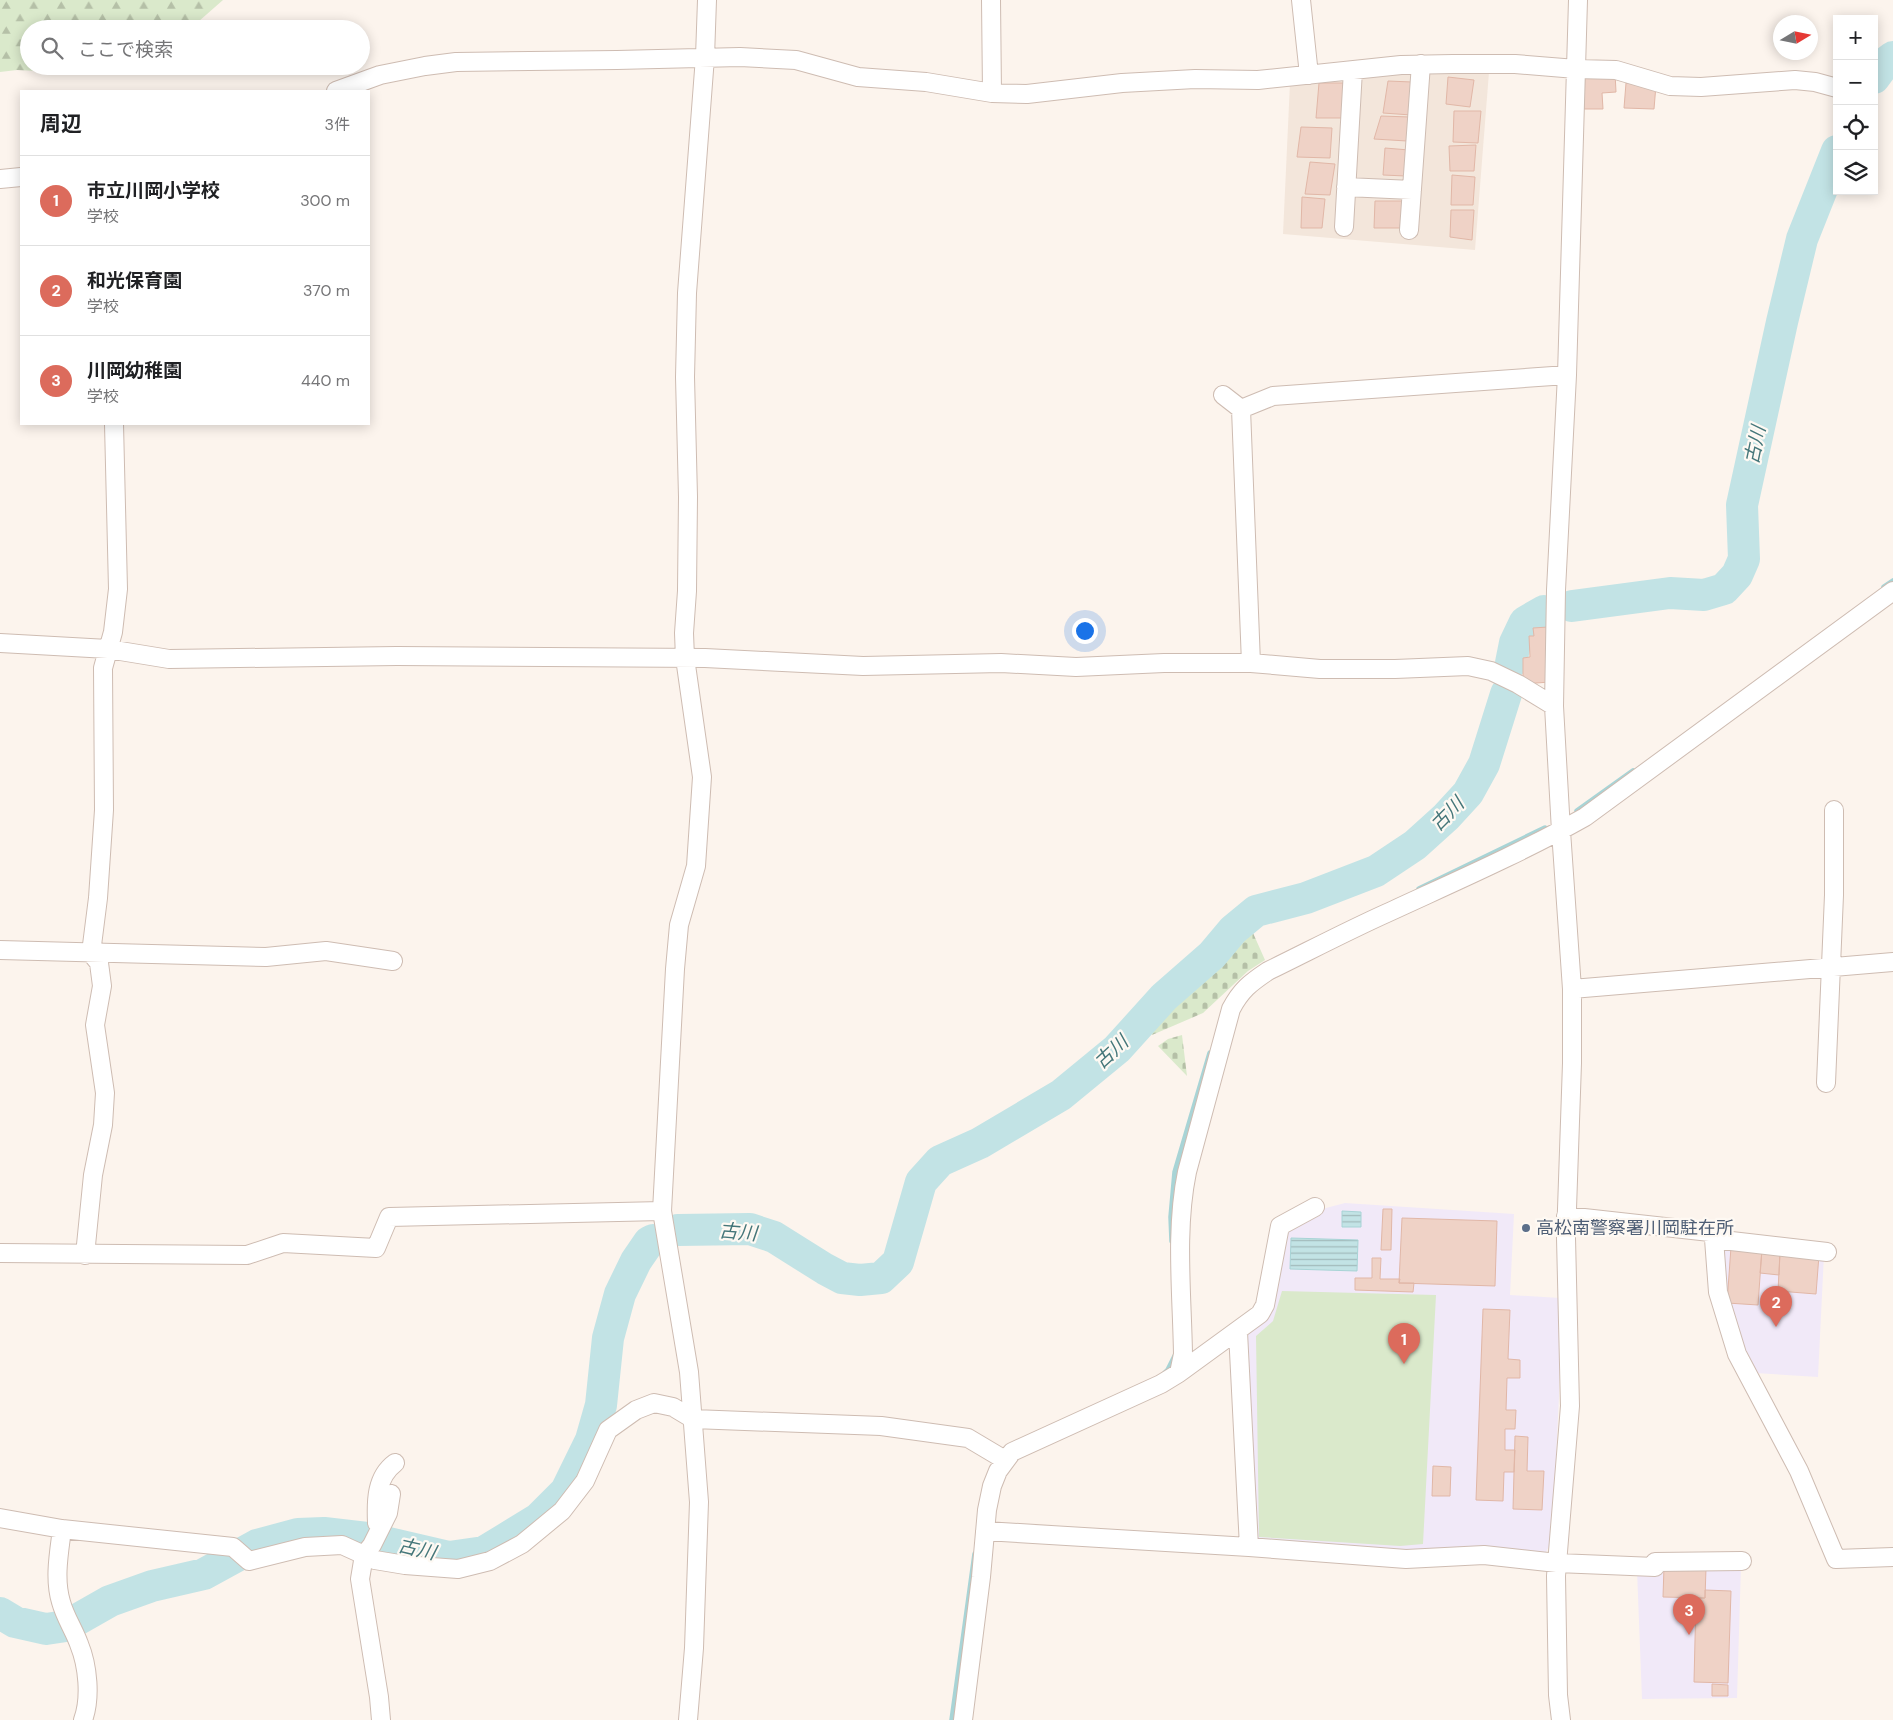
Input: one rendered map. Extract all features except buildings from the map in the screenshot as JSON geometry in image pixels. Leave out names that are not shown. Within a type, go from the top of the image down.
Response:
[{"type":"street","points":[[688,1720],[694,1648],[699,1502],[689,1372],[662,1211],[679,925],[696,866],[702,777],[685,658],[688,497],[685,377],[687,292],[706,57],[707,0]]},
{"type":"street","points":[[991,0],[992,93]]},
{"type":"street","points":[[1301,0],[1309,75]]},
{"type":"street","points":[[1561,1720],[1558,1695],[1557,1563],[1570,1406],[1566,1216],[1572,1063],[1572,989],[1554,706],[1556,590],[1567,375],[1578,0]]},
{"type":"street","points":[[339,90],[380,75],[456,62],[740,56],[796,60],[858,77],[926,82],[992,93],[1027,94],[1122,83],[1195,79],[1258,80],[1421,64],[1516,64],[1616,70],[1670,86],[1701,87],[1795,80],[1815,82],[1833,87]]},
{"type":"street","points":[[1409,230],[1421,64]]},
{"type":"street","points":[[1344,226],[1354,70]]},
{"type":"street","points":[[0,179],[20,177]]},
{"type":"street","points":[[1346,188],[1412,190]]},
{"type":"street","points":[[1241,409],[1273,396],[1567,375]]},
{"type":"street","points":[[1223,395],[1241,409],[1251,662]]},
{"type":"street","points":[[85,1255],[93,1174],[103,1125],[105,1093],[95,1026],[102,986],[99,963],[91,953],[98,898],[104,810],[103,668],[113,632],[118,588],[114,425]]},
{"type":"street","points":[[1179,1373],[1183,1354],[1182,1195],[1231,1009],[1240,994],[1252,982],[1268,971],[1561,831],[1585,817],[1893,590]]},
{"type":"street","points":[[0,643],[108,649],[169,658],[397,656],[685,658],[863,666],[1001,663],[1076,667],[1251,662],[1320,668],[1395,669],[1468,666],[1498,675],[1518,684],[1554,706]]},
{"type":"street","points":[[1826,1083],[1834,895],[1834,810]]},
{"type":"street","points":[[0,950],[266,957],[326,951],[393,962]]},
{"type":"street","points":[[1572,989],[1893,962]]},
{"type":"street","points":[[963,1720],[992,1486],[1005,1460],[1012,1452],[1162,1384],[1238,1332],[1260,1314],[1265,1304],[1280,1226],[1315,1207]]},
{"type":"street","points":[[0,1253],[248,1255],[283,1243],[376,1248],[389,1217],[662,1211]]},
{"type":"street","points":[[1566,1216],[1710,1232],[1714,1239],[1718,1292],[1737,1354],[1799,1471],[1836,1559],[1893,1557]]},
{"type":"street","points":[[1714,1239],[1827,1252]]},
{"type":"street","points":[[1238,1332],[1249,1547]]},
{"type":"street","points":[[395,1463],[386,1469],[379,1484],[371,1545],[375,1560],[404,1565],[458,1569],[490,1561],[522,1544],[562,1512],[585,1481],[608,1430],[636,1410],[654,1402],[673,1407],[693,1419],[881,1426],[968,1438],[1005,1460]]},
{"type":"street","points":[[381,1720],[360,1579],[371,1545],[388,1513],[390,1494]]},
{"type":"street","points":[[0,1518],[62,1529],[233,1547],[249,1561],[305,1547],[371,1545]]},
{"type":"street","points":[[62,1529],[57,1574],[60,1602],[80,1646],[87,1681],[83,1720]]},
{"type":"street","points":[[985,1531],[1249,1547],[1406,1559],[1484,1555],[1557,1563],[1656,1567],[1655,1562],[1742,1561]]},
{"type":"shaded area","points":[[1395,72],[1489,72],[1475,250],[1283,234],[1290,83]]},
{"type":"shaded area","points":[[1345,1203],[1514,1214],[1510,1295],[1560,1298],[1559,1396],[1552,1540],[1546,1552],[1488,1547],[1404,1552],[1254,1540],[1247,1331],[1285,1232],[1326,1208]]},
{"type":"shaded area","points":[[1720,1242],[1824,1254],[1818,1377],[1755,1373],[1724,1303]]},
{"type":"shaded area","points":[[1659,1564],[1741,1565],[1737,1698],[1642,1699],[1637,1570]]},
{"type":"green space","points":[[0,0],[223,0],[200,20],[20,20],[20,70],[0,72]]},
{"type":"green space","points":[[1258,923],[1253,933],[1265,960],[1248,971],[1203,1013],[1152,1035],[1150,1027],[1247,927]]},
{"type":"green space","points":[[1182,1035],[1187,1076],[1158,1046],[1168,1039]]},
{"type":"green space","points":[[1282,1291],[1436,1295],[1423,1544],[1400,1546],[1259,1537],[1256,1336],[1273,1321]]},
{"type":"water","points":[[1342,1211],[1361,1212],[1361,1227],[1342,1227]]},
{"type":"water","points":[[1291,1238],[1358,1240],[1357,1271],[1290,1269]]},
{"type":"waterway","name":"古川","points":[[1878,73],[1885,63],[1893,57]]},
{"type":"waterway","name":"古川","points":[[1572,606],[1670,593],[1704,595],[1724,589],[1737,575],[1744,559],[1742,505],[1782,322],[1802,239],[1833,161]]},
{"type":"waterway","points":[[1884,587],[1893,581]]},
{"type":"waterway","name":"古川","points":[[1511,663],[1515,643],[1525,622],[1544,611]]},
{"type":"waterway","name":"古川","points":[[678,1230],[750,1229],[774,1237],[842,1278],[860,1280],[881,1278],[898,1262],[921,1182],[940,1161],[980,1143],[1061,1095],[1117,1049],[1164,997],[1212,955],[1233,930],[1256,911],[1306,898],[1376,871],[1415,845],[1446,817],[1468,793],[1484,764],[1506,694]]},
{"type":"waterway","points":[[1577,811],[1633,771]]},
{"type":"waterway","points":[[1419,889],[1545,828]]},
{"type":"waterway","points":[[1172,1241],[1171,1217],[1175,1172],[1210,1053]]},
{"type":"waterway","name":"古川","points":[[0,1613],[15,1622],[46,1629],[66,1626],[110,1601],[152,1586],[204,1574],[257,1545],[298,1534],[324,1533],[367,1538],[449,1557],[484,1552],[538,1519],[566,1491],[591,1440],[601,1405],[608,1338],[620,1294],[636,1261],[649,1242],[653,1240]]},
{"type":"waterway","points":[[1165,1373],[1175,1356]]},
{"type":"waterway","points":[[952,1720],[975,1554]]},
{"type":"place","name":"高松南警察署川岡駐在所","points":[[1526,1228]]},
{"type":"place","name":"和光保育園","points":[[1776,1327]]},
{"type":"place","name":"市立川岡小学校","points":[[1404,1364]]},
{"type":"place","name":"川岡幼稚園","points":[[1689,1635]]}]
